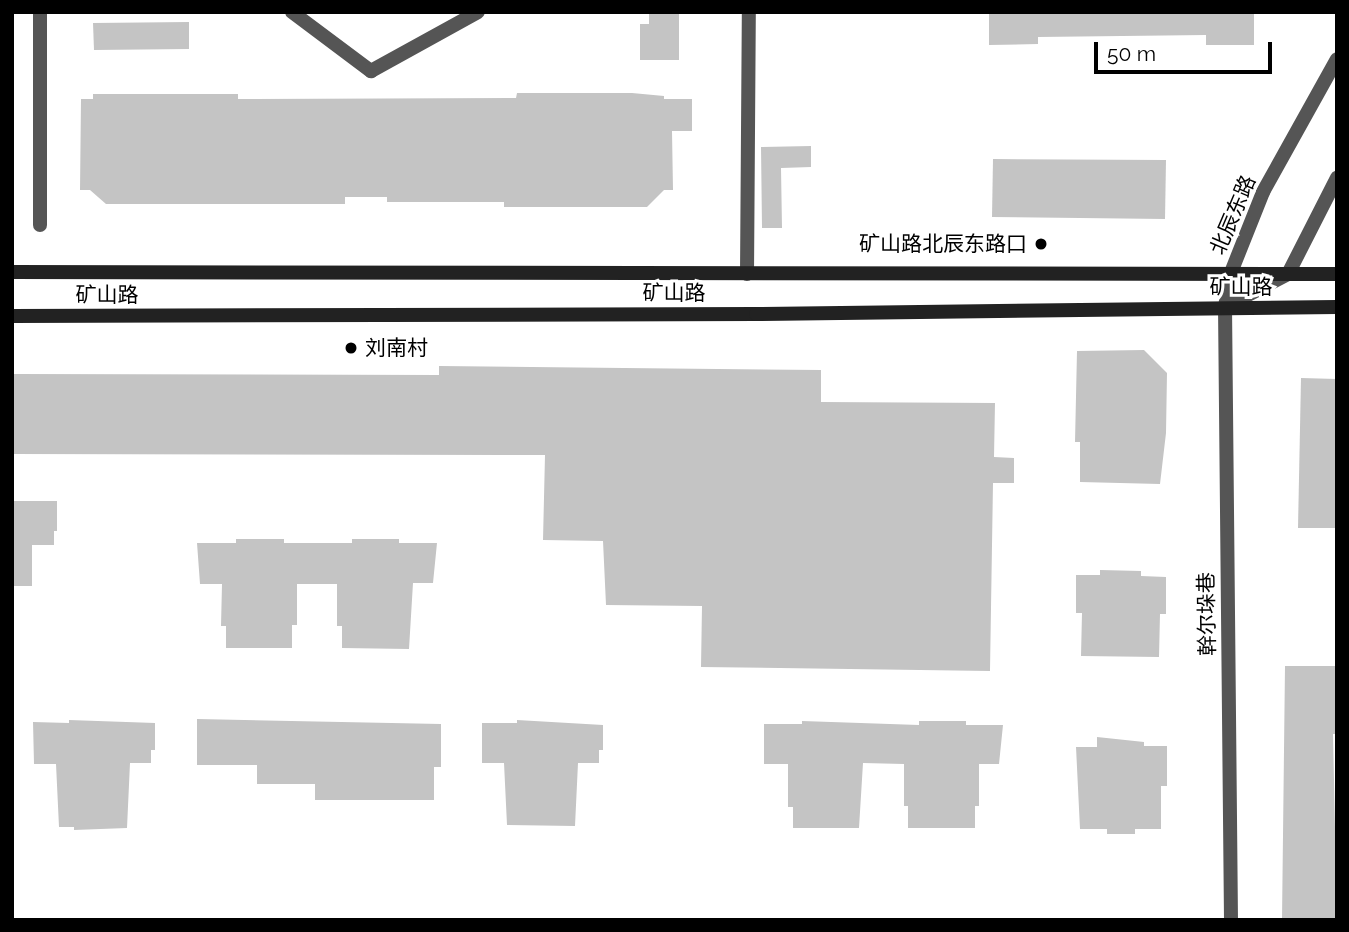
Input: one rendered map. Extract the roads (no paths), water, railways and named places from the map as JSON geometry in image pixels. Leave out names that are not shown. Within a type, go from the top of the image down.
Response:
[{"type":"main road","name":"矿山路","points":[[12,272],[1337,274]]},
{"type":"main road","name":"矿山路","points":[[12,316],[742,314],[1337,307]]},
{"type":"street","points":[[40,12],[40,225]]},
{"type":"street","points":[[292,12],[372,71],[478,12]]},
{"type":"street","points":[[747,274],[749,12]]},
{"type":"street","name":"北辰东路","points":[[1225,307],[1230,275],[1263,192],[1337,59]]},
{"type":"street","points":[[1225,307],[1288,274],[1337,178]]},
{"type":"street","name":"幹尔垛巷","points":[[1225,307],[1231,920]]},
{"type":"place","name":"矿山路北辰东路口","points":[[1041,244]]},
{"type":"place","name":"刘南村","points":[[351,348]]}]
